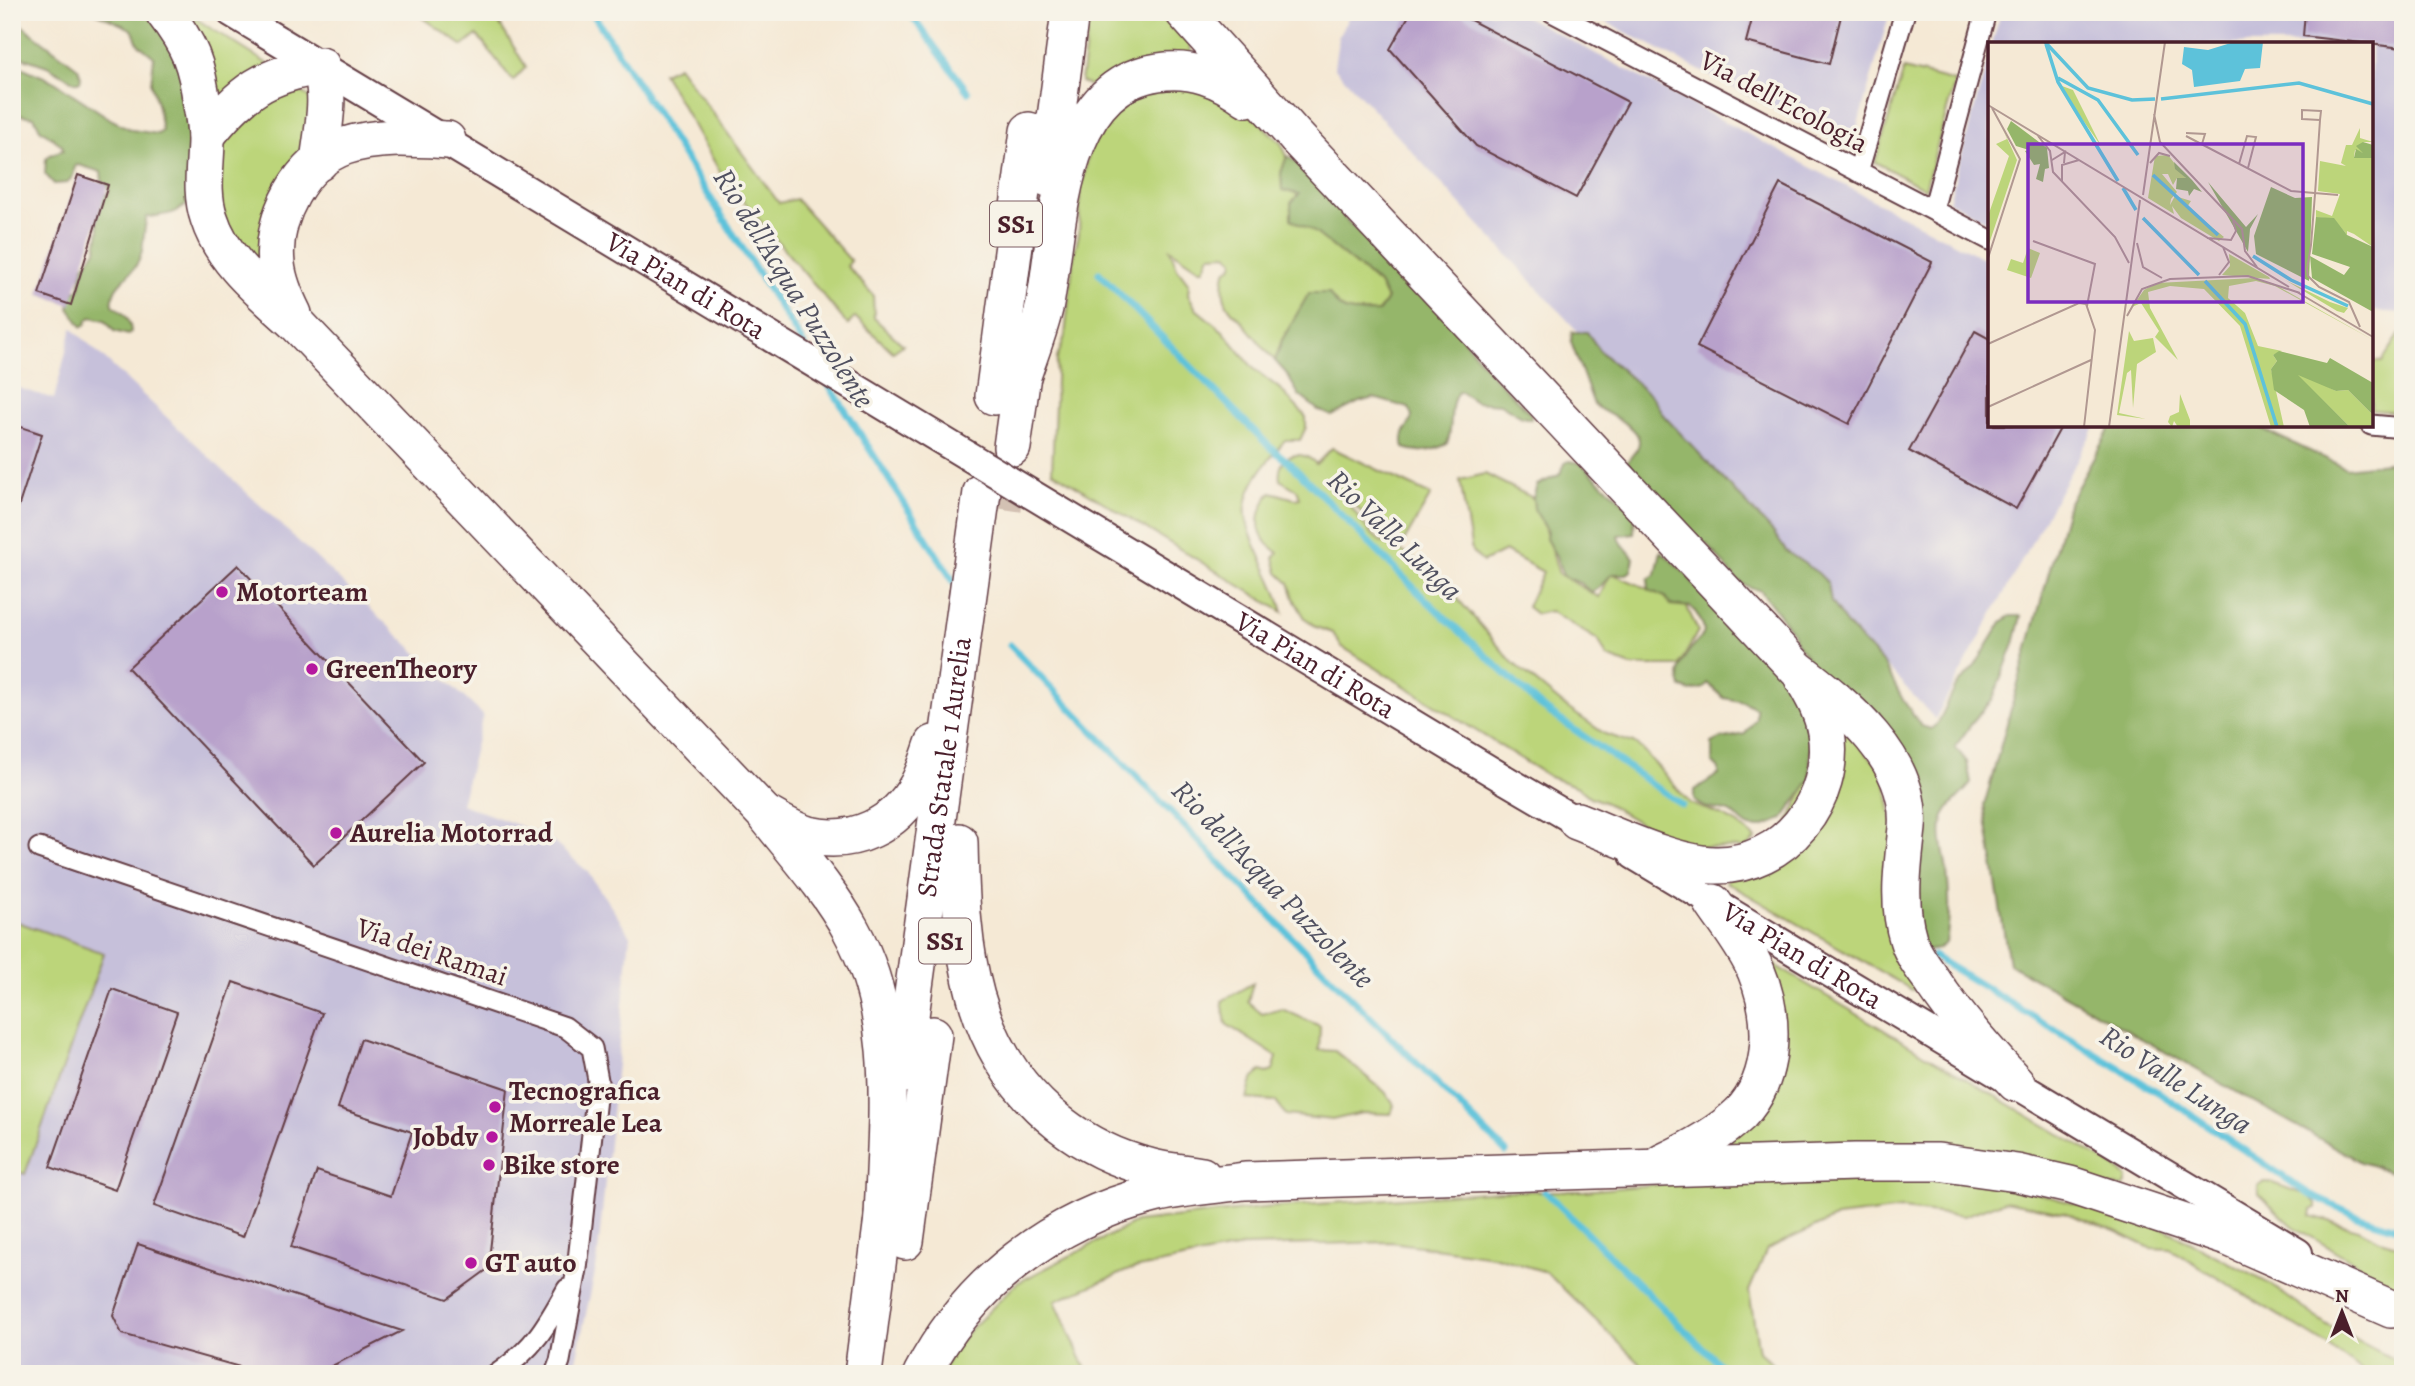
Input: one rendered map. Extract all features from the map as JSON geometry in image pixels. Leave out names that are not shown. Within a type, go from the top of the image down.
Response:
[{"type":"highway","points":[[164,12],[193,56],[199,79],[206,135],[205,195],[209,218],[219,242],[238,267],[298,325],[765,814],[834,901],[859,945],[875,989],[883,1024],[887,1071],[883,1219]]},
{"type":"highway","name":"SS1","points":[[1045,12],[1000,441],[1022,376],[1070,12]]},
{"type":"highway","points":[[1184,12],[1295,135],[1797,668],[1853,715],[1881,749],[1891,766],[1906,807],[1902,899],[1908,942],[1963,1024],[2016,1083]]},
{"type":"highway","points":[[206,135],[243,94],[296,69],[321,66],[327,85],[327,106],[319,162]]},
{"type":"highway","points":[[1022,376],[1044,307],[1074,146],[1083,126],[1104,96],[1132,78],[1148,73],[1201,73],[1237,91],[1295,135]]},
{"type":"highway","points":[[298,325],[281,287],[276,265],[275,241],[285,206],[302,180],[319,162],[343,147],[370,140],[447,140]]},
{"type":"highway","name":"Strada Statale 1 Aurelia","points":[[863,1374],[961,645],[993,501],[959,842],[887,1374]]},
{"type":"highway","points":[[765,814],[809,835],[833,838],[862,834],[890,820],[919,784],[934,743],[961,645]]},
{"type":"highway","points":[[1577,821],[1688,862],[1714,865],[1742,862],[1783,842],[1810,814],[1822,786],[1828,758],[1826,730],[1821,715],[1797,668]]},
{"type":"highway","points":[[959,842],[963,933],[978,1009],[999,1056],[1020,1085],[1040,1107],[1072,1133],[1117,1157],[1150,1168],[1245,1181]]},
{"type":"highway","points":[[1650,1168],[1683,1154],[1727,1125],[1742,1112],[1763,1072],[1770,1032],[1763,993],[1756,970],[1746,952],[1713,903]]},
{"type":"highway","points":[[922,1374],[972,1301],[1003,1270],[1046,1239],[1086,1217],[1150,1195],[1245,1181],[1855,1162],[1938,1162],[2017,1173],[2119,1201],[2230,1238],[2397,1313]]},
{"type":"main road","name":"Via Pian di Rota","points":[[231,12],[2397,1313]]},
{"type":"street","name":"Via dell'Ecologia","points":[[1552,12],[1988,239]]},
{"type":"street","points":[[1858,172],[1905,12]]},
{"type":"street","points":[[1933,210],[1986,12]]},
{"type":"street","points":[[2373,425],[2403,428]]},
{"type":"street","name":"Via dei Ramai","points":[[39,848],[565,1027],[592,1048],[598,1080],[577,1269],[560,1361],[555,1374]]},
{"type":"street","name":"Via dei Ramai","points":[[497,1374],[524,1353],[544,1331],[577,1269]]},
{"type":"shaded area","points":[[1352,12],[1517,12],[1988,261],[1988,427],[2095,427],[1935,719],[1334,67],[1339,34]]},
{"type":"shaded area","points":[[1587,12],[1890,12],[1851,149]]},
{"type":"shaded area","points":[[2001,12],[2403,12],[2403,313],[2373,311],[2373,42],[1993,42]]},
{"type":"shaded area","points":[[1988,59],[1988,222],[1949,201]]},
{"type":"shaded area","points":[[72,328],[483,715],[461,804],[545,835],[587,871],[630,935],[597,1263],[573,1374],[12,1374],[12,386],[54,399]]},
{"type":"green space","points":[[94,12],[145,12],[151,15],[185,52],[193,198],[173,213],[147,217],[138,261],[116,288],[113,298],[113,305],[128,319],[131,332],[128,335],[114,331],[105,320],[91,317],[82,327],[69,308],[72,294],[80,288],[82,269],[96,250],[101,197],[109,193],[109,188],[102,181],[101,172],[75,166],[73,176],[67,183],[54,184],[45,174],[46,159],[63,150],[62,145],[40,129],[34,117],[20,115],[12,110],[12,63],[53,81],[132,130],[158,134],[162,131],[151,84],[154,57],[138,44],[129,28]]},
{"type":"green space","points":[[185,12],[276,69],[214,113]]},
{"type":"green space","points":[[415,12],[492,12],[526,67],[513,81],[477,35],[463,46]]},
{"type":"green space","points":[[1090,12],[1170,12],[1190,39],[1191,53],[1181,59],[1125,67],[1090,86],[1081,82]]},
{"type":"green space","points":[[12,18],[78,68],[80,82],[75,82],[47,66],[12,54]]},
{"type":"green space","points":[[678,66],[779,203],[796,199],[851,261],[847,266],[873,295],[874,318],[903,345],[893,352],[855,317],[848,325],[723,177],[663,73]]},
{"type":"green space","points":[[1904,69],[1955,82],[1925,189],[1875,162]]},
{"type":"green space","points":[[1180,85],[1237,101],[1281,143],[1287,156],[1281,173],[1300,194],[1292,219],[1316,233],[1379,284],[1387,299],[1378,312],[1358,312],[1341,308],[1332,298],[1282,340],[1275,361],[1226,303],[1223,292],[1225,272],[1233,265],[1234,260],[1227,254],[1210,255],[1204,269],[1200,269],[1170,249],[1177,268],[1189,284],[1188,294],[1196,309],[1223,331],[1254,369],[1280,389],[1306,417],[1306,427],[1300,440],[1285,440],[1256,478],[1246,505],[1251,535],[1283,612],[1052,471],[1057,358],[1065,336],[1074,253],[1079,234],[1080,193],[1091,144],[1128,96]]},
{"type":"green space","points":[[297,89],[311,98],[314,119],[265,272],[230,248],[213,155],[237,116],[269,93]]},
{"type":"green space","points":[[1287,156],[1309,171],[1343,206],[1343,217],[1439,309],[1492,375],[1531,414],[1531,419],[1522,417],[1500,404],[1476,402],[1459,391],[1453,403],[1447,444],[1431,450],[1415,451],[1404,448],[1403,443],[1412,417],[1409,408],[1374,398],[1359,402],[1332,416],[1318,410],[1299,395],[1275,361],[1282,340],[1309,293],[1329,293],[1339,306],[1349,312],[1378,312],[1387,299],[1379,284],[1316,233],[1291,219],[1291,203],[1299,194],[1282,190],[1281,173]]},
{"type":"green space","points":[[1572,332],[1587,332],[1600,351],[1652,397],[1664,416],[1774,533],[1786,551],[1828,583],[1831,602],[1848,626],[1884,664],[1903,700],[1921,726],[1931,729],[1938,723],[1955,688],[1975,666],[2002,622],[2010,616],[2021,616],[2014,644],[1992,701],[1978,715],[1955,747],[1967,762],[1971,783],[1943,819],[1941,834],[1948,881],[1949,916],[1946,943],[1938,949],[1927,951],[1914,938],[1921,817],[1761,591],[1742,584],[1735,578],[1707,544],[1700,544],[1627,462],[1637,449],[1637,434],[1624,422],[1594,405],[1571,342]]},
{"type":"green space","points":[[2400,334],[2403,334],[2403,412],[2373,410],[2373,361],[2382,362]]},
{"type":"green space","points":[[2111,427],[2258,427],[2346,468],[2403,461],[2403,1176],[2361,1162],[2009,964],[1984,806],[2068,504]]},
{"type":"green space","points":[[1332,448],[1431,495],[1399,550],[1439,577],[1513,663],[1566,707],[1605,734],[1633,743],[1642,749],[1689,802],[1729,819],[1756,839],[1745,848],[1680,847],[1604,802],[1590,797],[1578,787],[1550,777],[1341,646],[1333,633],[1316,627],[1305,618],[1289,583],[1278,573],[1274,558],[1278,553],[1261,535],[1259,522],[1264,503],[1271,492],[1300,498],[1297,490],[1280,480],[1280,471],[1286,459],[1303,456],[1316,464]],"holes":[[[1334,484],[1398,549],[1380,541],[1369,531]]]},
{"type":"green space","points":[[1566,462],[1580,463],[1635,513],[1634,533],[1618,535],[1634,558],[1631,571],[1627,574],[1612,574],[1599,588],[1591,592],[1580,583],[1563,576],[1546,539],[1547,530],[1534,509],[1533,498],[1537,485],[1559,475]]},
{"type":"green space","points":[[1485,474],[1535,499],[1559,574],[1599,597],[1611,573],[1686,605],[1698,631],[1679,666],[1631,666],[1607,657],[1599,641],[1550,611],[1536,614],[1527,607],[1543,572],[1505,551],[1483,562],[1472,552],[1460,480]]},
{"type":"green space","points":[[1661,551],[1686,574],[1716,611],[1740,629],[1799,691],[1811,715],[1810,780],[1783,819],[1754,828],[1731,813],[1707,808],[1694,800],[1694,790],[1719,774],[1719,769],[1712,762],[1712,743],[1745,734],[1756,718],[1756,708],[1744,702],[1724,698],[1707,683],[1704,688],[1690,691],[1681,687],[1681,665],[1703,635],[1703,628],[1691,607],[1671,605],[1665,597],[1649,590],[1648,579],[1656,574]]},
{"type":"green space","points":[[1834,721],[1884,771],[1920,990],[1912,990],[1726,882],[1730,874],[1771,861]]},
{"type":"green space","points":[[12,920],[104,953],[25,1174],[12,1170]]},
{"type":"green space","points":[[1771,963],[2118,1169],[2127,1178],[2126,1184],[2123,1187],[1708,1156],[1750,1115]]},
{"type":"green space","points":[[1253,983],[1248,1002],[1262,1014],[1282,1009],[1320,1026],[1319,1050],[1335,1051],[1385,1092],[1394,1105],[1391,1114],[1362,1113],[1332,1120],[1286,1115],[1275,1101],[1247,1099],[1252,1080],[1261,1071],[1273,1071],[1277,1057],[1226,1024],[1222,1001]]},
{"type":"green space","points":[[1740,1177],[1989,1180],[2163,1228],[2268,1283],[2327,1325],[2403,1364],[2403,1374],[2369,1374],[2362,1371],[2327,1345],[2170,1249],[2150,1248],[2115,1231],[2063,1212],[2004,1201],[1964,1216],[1902,1209],[1837,1217],[1767,1249],[1749,1291],[1759,1352],[1784,1374],[1651,1374],[1546,1272],[1493,1256],[1391,1242],[1247,1246],[1129,1270],[1055,1301],[1088,1374],[941,1374],[955,1345],[1017,1283],[1136,1222],[1262,1208],[1500,1191],[1583,1191]]},
{"type":"green space","points":[[2264,1182],[2308,1194],[2316,1203],[2311,1216],[2358,1229],[2403,1247],[2403,1291],[2293,1226],[2259,1195],[2258,1185]]},
{"type":"building","points":[[1411,12],[1455,12],[1628,102],[1576,198],[1476,146],[1390,49]]},
{"type":"building","points":[[1754,12],[1842,12],[1829,64],[1746,42]]},
{"type":"building","points":[[2305,12],[2403,12],[2403,48],[2373,44],[2373,42],[2303,36]]},
{"type":"building","points":[[78,175],[108,185],[71,305],[39,294]]},
{"type":"building","points":[[1780,184],[1932,262],[1849,424],[1697,347]]},
{"type":"building","points":[[1975,331],[1988,338],[1988,427],[2061,427],[2016,509],[1909,451]]},
{"type":"building","points":[[12,424],[42,434],[16,514],[12,514]]},
{"type":"building","points":[[238,565],[424,762],[314,865],[128,668]]},
{"type":"building","points":[[233,982],[322,1013],[243,1237],[154,1206]]},
{"type":"building","points":[[112,989],[177,1012],[115,1190],[50,1167]]},
{"type":"building","points":[[361,1039],[508,1089],[488,1269],[447,1299],[291,1247],[317,1171],[391,1196],[412,1132],[338,1108]]},
{"type":"building","points":[[138,1244],[402,1331],[316,1374],[265,1374],[122,1334],[113,1316]]},
{"type":"waterway","name":"Rio dell'Acqua Puzzolente","points":[[592,12],[804,345]]},
{"type":"waterway","name":"Rio Valle Lunga","points":[[909,12],[968,92]]},
{"type":"waterway","name":"Rio Valle Lunga","points":[[1099,273],[1271,448],[1292,465],[1423,597],[1539,705],[1682,805]]},
{"type":"waterway","name":"Rio dell'Acqua Puzzolente","points":[[829,385],[956,585]]},
{"type":"waterway","name":"Rio dell'Acqua Puzzolente","points":[[1010,645],[1325,972],[1506,1152]]},
{"type":"waterway","name":"Rio Valle Lunga","points":[[1933,956],[2161,1094],[2309,1194],[2360,1217],[2403,1230]]},
{"type":"waterway","name":"Rio dell'Acqua Puzzolente","points":[[1545,1191],[1729,1374]]},
{"type":"tunnel","points":[[1003,509],[1012,447]]},
{"type":"place","name":"Motorteam","points":[[222,592]]},
{"type":"place","name":"GreenTheory","points":[[312,669]]},
{"type":"place","name":"Aurelia Motorrad","points":[[336,833]]},
{"type":"place","name":"Tecnografica Morreale Lea","points":[[495,1107]]},
{"type":"place","name":"Jobdv","points":[[492,1137]]},
{"type":"place","name":"Bike store","points":[[489,1165]]},
{"type":"place","name":"GT auto","points":[[471,1263]]}]
